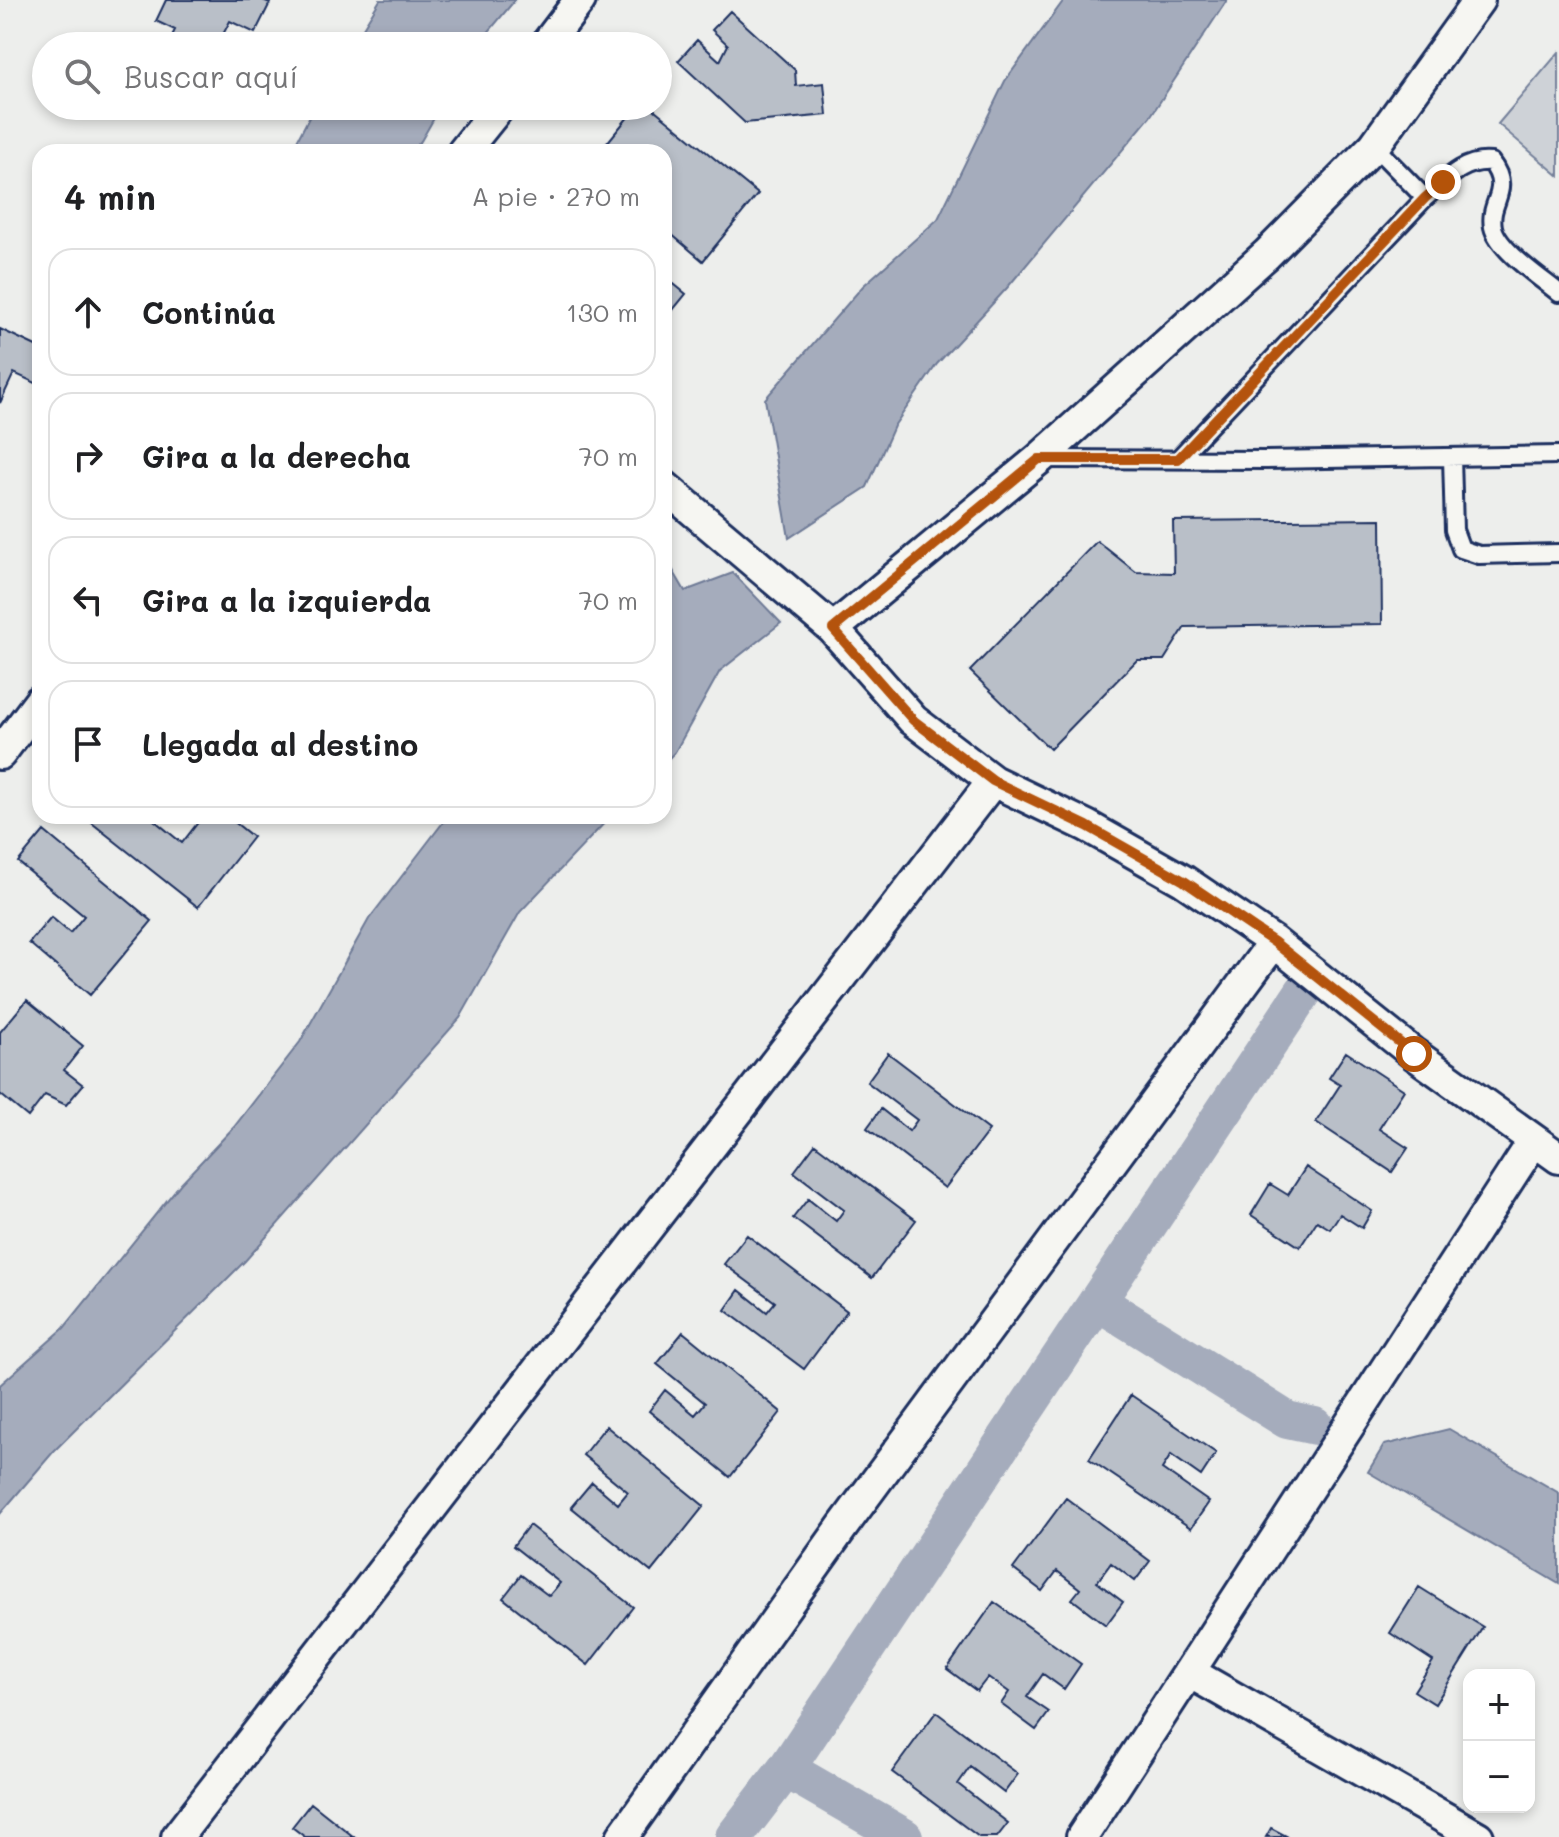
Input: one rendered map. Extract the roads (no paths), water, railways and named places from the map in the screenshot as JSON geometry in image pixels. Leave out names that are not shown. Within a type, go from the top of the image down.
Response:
[{"type":"street","points":[[556,32],[580,0]]},
{"type":"street","points":[[833,629],[1039,459],[1267,254],[1374,146],[1479,0]]},
{"type":"street","points":[[469,144],[489,120]]},
{"type":"street","points":[[672,493],[833,629],[913,720],[993,781],[1087,826],[1170,873],[1274,942],[1414,1054],[1559,1158]]},
{"type":"street","points":[[0,754],[32,712]]},
{"type":"street","points":[[177,1837],[993,781]]},
{"type":"street","points":[[622,1837],[843,1526],[1274,942]]},
{"type":"street","points":[[1082,1837],[1533,1142]]},
{"type":"street","points":[[1189,1672],[1478,1837]]},
{"type":"lane","points":[[1374,146],[1425,198]]},
{"type":"lane","points":[[1178,459],[1425,198],[1460,168],[1475,160],[1491,162],[1500,174],[1501,190],[1492,224],[1497,238],[1559,293]]},
{"type":"lane","points":[[1039,459],[1559,455]]},
{"type":"lane","points":[[1452,457],[1454,530],[1461,549],[1479,555],[1559,553]]},
{"type":"water","points":[[380,0],[515,0],[489,32],[361,32]]},
{"type":"water","points":[[1064,0],[1227,0],[1150,117],[1007,288],[937,364],[894,426],[867,487],[789,538],[765,399],[863,286],[938,219],[1005,81]]},
{"type":"water","points":[[308,120],[433,120],[418,144],[295,144]]},
{"type":"water","points":[[672,569],[685,591],[733,573],[781,623],[720,671],[672,755]]},
{"type":"water","points":[[442,824],[603,824],[520,912],[460,1018],[245,1261],[54,1451],[0,1514],[0,1385],[64,1328],[181,1183],[234,1127],[300,1042],[369,919]]},
{"type":"water","points":[[1449,1429],[1559,1493],[1559,1584],[1368,1472],[1384,1445]]},
{"type":"waterway","points":[[734,1837],[786,1769],[1304,991]]},
{"type":"waterway","points":[[1098,1302],[1287,1420],[1315,1426]]},
{"type":"waterway","points":[[786,1769],[904,1837]]}]
